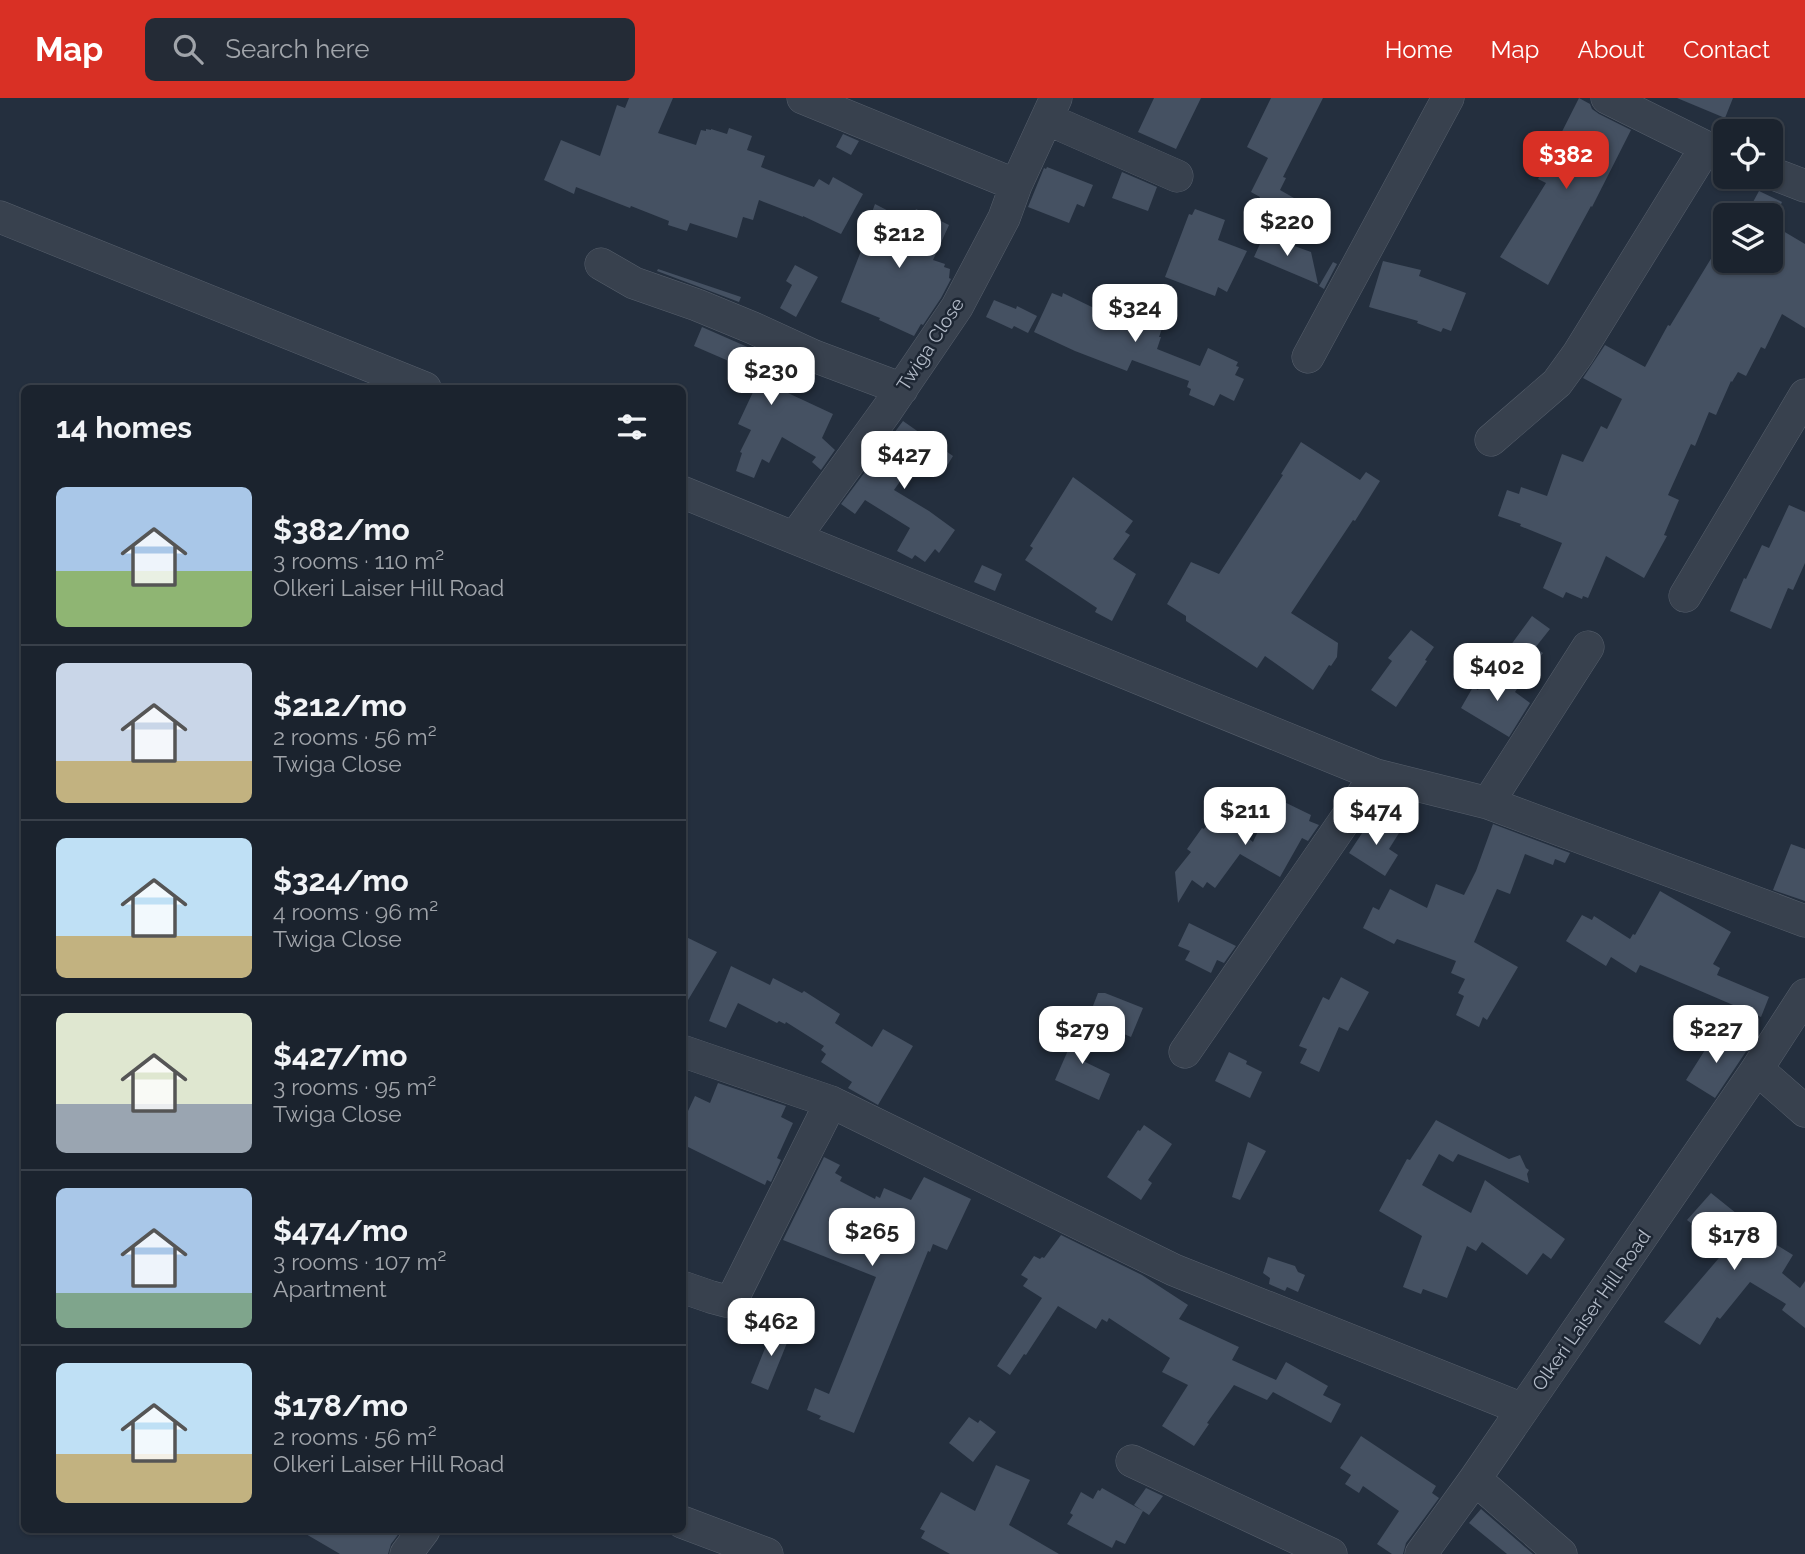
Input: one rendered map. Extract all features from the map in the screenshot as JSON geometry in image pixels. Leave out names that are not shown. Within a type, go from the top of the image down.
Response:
[{"type":"street","points":[[803,98],[1016,185]]},
{"type":"street","points":[[1308,357],[1448,98]]},
{"type":"street","points":[[1607,98],[1713,150]]},
{"type":"street","points":[[1051,109],[1177,176]]},
{"type":"street","name":"Twiga Close","points":[[795,537],[957,307],[1004,218],[1051,109]]},
{"type":"street","points":[[1490,440],[1557,383],[1713,155]]},
{"type":"street","points":[[1783,177],[1804,183]]},
{"type":"street","points":[[0,217],[418,385]]},
{"type":"street","points":[[601,264],[634,283],[753,328],[814,356],[902,388]]},
{"type":"street","points":[[1685,596],[1805,395]]},
{"type":"street","points":[[686,494],[1376,775],[1488,803],[1805,922]]},
{"type":"street","points":[[1488,803],[1588,646]]},
{"type":"street","points":[[1185,1052],[1376,775]]},
{"type":"street","name":"Olkeri Laiser Hill Road","points":[[1422,1554],[1757,1069],[1805,995]]},
{"type":"street","points":[[686,1052],[831,1102],[1174,1270],[1522,1409]]},
{"type":"street","points":[[1757,1069],[1805,1111]]},
{"type":"street","points":[[686,1288],[726,1301],[735,1294],[831,1102]]},
{"type":"street","points":[[1132,1461],[1331,1554]]},
{"type":"street","points":[[1475,1479],[1562,1554]]},
{"type":"street","points":[[686,1524],[767,1554]]},
{"type":"street","points":[[406,1554],[422,1533]]},
{"type":"building","points":[[629,98],[673,98],[658,133],[696,145],[701,130],[711,129],[727,134],[729,128],[752,136],[747,150],[765,156],[761,167],[814,187],[819,179],[829,185],[833,177],[863,194],[841,234],[759,200],[753,220],[743,217],[737,238],[690,223],[687,231],[668,225],[669,221],[631,206],[630,208],[576,187],[574,194],[544,180],[561,140],[600,156],[617,105],[625,108]]},
{"type":"building","points":[[1154,98],[1201,98],[1176,149],[1138,132]]},
{"type":"building","points":[[1271,98],[1323,98],[1283,177],[1286,178],[1280,190],[1308,206],[1299,223],[1258,201],[1260,197],[1251,192],[1268,158],[1247,147]]},
{"type":"building","points":[[1579,98],[1590,104],[1599,114],[1631,130],[1548,285],[1500,257],[1546,183],[1538,179]]},
{"type":"building","points":[[1677,98],[1733,98],[1725,118]]},
{"type":"building","points":[[843,134],[859,141],[851,155],[836,147]]},
{"type":"building","points":[[1044,168],[1093,185],[1084,207],[1077,204],[1069,223],[1028,207]]},
{"type":"building","points":[[1122,172],[1157,187],[1148,211],[1112,198]]},
{"type":"building","points":[[1759,191],[1782,202],[1782,203],[1752,203]]},
{"type":"building","points":[[875,204],[910,222],[916,209],[949,225],[933,260],[950,269],[951,279],[914,336],[841,302],[863,246],[860,245]]},
{"type":"building","points":[[1195,209],[1225,220],[1218,240],[1247,251],[1227,292],[1218,287],[1215,296],[1165,277],[1189,214],[1192,215]]},
{"type":"building","points":[[1783,231],[1805,244],[1805,328],[1782,314],[1765,349],[1761,347],[1746,376],[1738,372],[1731,381],[1716,415],[1709,412],[1695,446],[1691,444],[1668,495],[1679,500],[1664,535],[1667,536],[1644,578],[1606,556],[1588,598],[1583,596],[1582,599],[1566,592],[1563,598],[1543,588],[1562,543],[1498,516],[1507,490],[1519,494],[1521,487],[1547,496],[1562,454],[1583,462],[1601,426],[1607,429],[1622,399],[1583,378],[1605,345],[1645,367],[1668,325],[1670,326],[1713,255],[1713,273],[1783,273]]},
{"type":"building","points":[[1264,235],[1311,252],[1318,284],[1254,257]]},
{"type":"building","points":[[1383,261],[1421,270],[1419,276],[1466,293],[1451,331],[1443,328],[1441,332],[1417,323],[1418,321],[1369,307]]},
{"type":"building","points":[[1333,262],[1337,264],[1324,289],[1319,286]]},
{"type":"building","points":[[795,265],[818,277],[796,317],[780,308],[792,285],[786,281]]},
{"type":"building","points":[[658,269],[741,297],[739,302],[657,271]]},
{"type":"building","points":[[1052,293],[1062,297],[1063,293],[1133,324],[1145,294],[1171,304],[1157,349],[1200,366],[1208,348],[1238,362],[1235,375],[1244,379],[1234,401],[1220,394],[1214,406],[1189,395],[1189,381],[1132,360],[1127,371],[1034,332]]},
{"type":"building","points":[[994,300],[1016,309],[1017,306],[1037,316],[1028,333],[986,317]]},
{"type":"building","points":[[702,327],[798,369],[788,393],[833,414],[822,438],[835,450],[821,470],[812,462],[816,457],[782,437],[769,463],[762,459],[754,478],[736,471],[742,453],[740,452],[751,430],[738,424],[761,375],[694,346]]},
{"type":"building","points":[[903,421],[953,456],[942,474],[916,459],[894,490],[955,530],[939,553],[935,549],[925,562],[915,555],[912,559],[897,551],[910,528],[865,500],[855,514],[841,504]]},
{"type":"building","points":[[1301,442],[1360,480],[1366,472],[1380,481],[1291,613],[1338,643],[1337,657],[1313,690],[1265,656],[1257,668],[1186,621],[1186,616],[1167,604],[1191,562],[1219,574],[1283,475],[1281,474]]},
{"type":"building","points":[[1073,477],[1133,521],[1125,532],[1130,535],[1113,559],[1136,574],[1112,621],[1095,612],[1097,608],[1025,560],[1033,548],[1030,546]]},
{"type":"building","points":[[1789,505],[1805,512],[1805,563],[1793,590],[1788,588],[1771,629],[1730,611],[1762,545],[1769,548]]},
{"type":"building","points":[[982,565],[1002,574],[995,591],[974,582]]},
{"type":"building","points":[[1532,616],[1550,629],[1535,648],[1543,653],[1530,671],[1505,653]]},
{"type":"building","points":[[1411,630],[1434,647],[1396,707],[1371,690],[1392,661],[1388,658]]},
{"type":"building","points":[[1486,676],[1524,679],[1515,692],[1530,703],[1509,737],[1461,708],[1473,687],[1478,690]]},
{"type":"building","points":[[1274,797],[1311,815],[1309,821],[1319,825],[1308,841],[1302,838],[1280,877],[1240,854],[1215,888],[1207,882],[1203,888],[1192,880],[1178,903],[1175,872],[1191,852],[1187,849],[1202,828],[1204,829],[1211,819],[1227,831],[1231,825],[1253,842]]},
{"type":"building","points":[[1372,818],[1399,833],[1389,849],[1398,855],[1385,876],[1349,853]]},
{"type":"building","points":[[1493,824],[1570,853],[1565,863],[1555,859],[1553,865],[1525,854],[1510,894],[1497,889],[1474,942],[1518,967],[1487,1020],[1483,1017],[1479,1027],[1456,1015],[1464,996],[1458,993],[1465,979],[1451,973],[1456,961],[1397,939],[1394,944],[1363,928],[1373,907],[1379,910],[1390,889],[1427,908],[1436,884],[1464,895]]},
{"type":"building","points":[[1791,844],[1805,849],[1805,901],[1773,890]]},
{"type":"building","points":[[1660,891],[1731,932],[1713,964],[1720,968],[1717,975],[1769,997],[1761,1017],[1640,965],[1636,973],[1611,957],[1606,966],[1566,941],[1582,915],[1592,920],[1594,916],[1630,939],[1635,935]]},
{"type":"building","points":[[1189,923],[1236,946],[1224,963],[1217,960],[1211,973],[1185,960],[1190,951],[1178,946]]},
{"type":"building","points":[[686,937],[717,952],[686,1003]]},
{"type":"building","points":[[731,966],[770,985],[773,978],[802,993],[804,991],[840,1014],[835,1023],[872,1047],[883,1029],[913,1046],[878,1105],[848,1088],[852,1082],[821,1062],[826,1054],[821,1050],[824,1046],[786,1022],[777,1023],[738,1003],[726,1028],[709,1021]]},
{"type":"building","points":[[1341,977],[1369,992],[1348,1031],[1339,1027],[1319,1072],[1300,1063],[1307,1049],[1299,1046],[1323,997],[1329,1000]]},
{"type":"building","points":[[1098,993],[1105,993],[1143,1008],[1131,1037],[1105,1026],[1103,1032],[1086,1024]]},
{"type":"building","points":[[1075,1026],[1095,1035],[1083,1061],[1110,1074],[1099,1100],[1055,1080],[1069,1048],[1065,1046]]},
{"type":"building","points":[[1717,1031],[1747,1050],[1715,1098],[1686,1080]]},
{"type":"building","points":[[1229,1052],[1262,1072],[1250,1098],[1215,1081]]},
{"type":"building","points":[[718,1083],[786,1106],[781,1117],[793,1123],[777,1158],[781,1160],[771,1182],[767,1180],[765,1185],[686,1146],[686,1110],[695,1096],[710,1103]]},
{"type":"building","points":[[1436,1120],[1509,1159],[1520,1155],[1529,1170],[1529,1183],[1458,1154],[1453,1162],[1439,1154],[1422,1185],[1471,1213],[1485,1180],[1565,1239],[1551,1259],[1543,1253],[1527,1275],[1482,1242],[1476,1251],[1467,1246],[1447,1298],[1423,1289],[1421,1294],[1403,1287],[1422,1236],[1379,1211],[1407,1159],[1410,1160]]},
{"type":"building","points":[[1144,1125],[1172,1144],[1148,1180],[1152,1183],[1141,1200],[1107,1177]]},
{"type":"building","points":[[1248,1142],[1266,1151],[1240,1200],[1232,1197]]},
{"type":"building","points":[[824,1157],[840,1165],[835,1173],[842,1177],[840,1181],[875,1199],[876,1196],[880,1198],[884,1188],[911,1200],[924,1177],[971,1199],[947,1250],[933,1244],[930,1252],[928,1251],[854,1433],[819,1419],[821,1416],[807,1410],[815,1388],[829,1394],[876,1277],[783,1240]]},
{"type":"building","points":[[1711,1193],[1772,1242],[1793,1255],[1782,1273],[1800,1288],[1805,1281],[1805,1328],[1782,1310],[1786,1304],[1750,1282],[1720,1319],[1717,1317],[1700,1345],[1664,1322],[1725,1251],[1687,1220]]},
{"type":"building","points":[[1061,1235],[1142,1275],[1188,1305],[1179,1319],[1239,1347],[1232,1360],[1276,1380],[1286,1362],[1328,1386],[1323,1395],[1341,1404],[1331,1423],[1273,1392],[1267,1400],[1234,1385],[1194,1446],[1162,1426],[1188,1385],[1162,1372],[1170,1358],[1109,1318],[1107,1322],[1102,1319],[1096,1329],[1058,1306],[1010,1375],[997,1366],[1042,1298],[1023,1286],[1028,1279],[1021,1275],[1034,1256],[1044,1258]]},
{"type":"building","points":[[1268,1257],[1295,1266],[1298,1272],[1305,1275],[1298,1292],[1287,1287],[1285,1291],[1269,1284],[1270,1278],[1263,1273]]},
{"type":"building","points":[[774,1326],[791,1333],[768,1390],[751,1383]]},
{"type":"building","points":[[969,1417],[978,1423],[980,1420],[996,1432],[973,1462],[949,1443]]},
{"type":"building","points":[[1361,1436],[1436,1486],[1432,1493],[1439,1498],[1406,1543],[1403,1554],[1392,1554],[1377,1544],[1399,1511],[1363,1486],[1359,1493],[1345,1484],[1351,1475],[1340,1468]]},
{"type":"building","points":[[996,1465],[1030,1480],[1009,1525],[1059,1554],[950,1554],[921,1538],[925,1531],[920,1529],[941,1492],[975,1511]]},
{"type":"building","points":[[1102,1488],[1143,1511],[1125,1544],[1116,1540],[1112,1548],[1067,1524],[1081,1492],[1093,1499]]},
{"type":"building","points":[[1146,1488],[1163,1496],[1149,1515],[1134,1505]]},
{"type":"building","points":[[1481,1509],[1533,1554],[1507,1554],[1469,1523]]},
{"type":"building","points":[[304,1533],[399,1533],[388,1554],[340,1554]]}]
